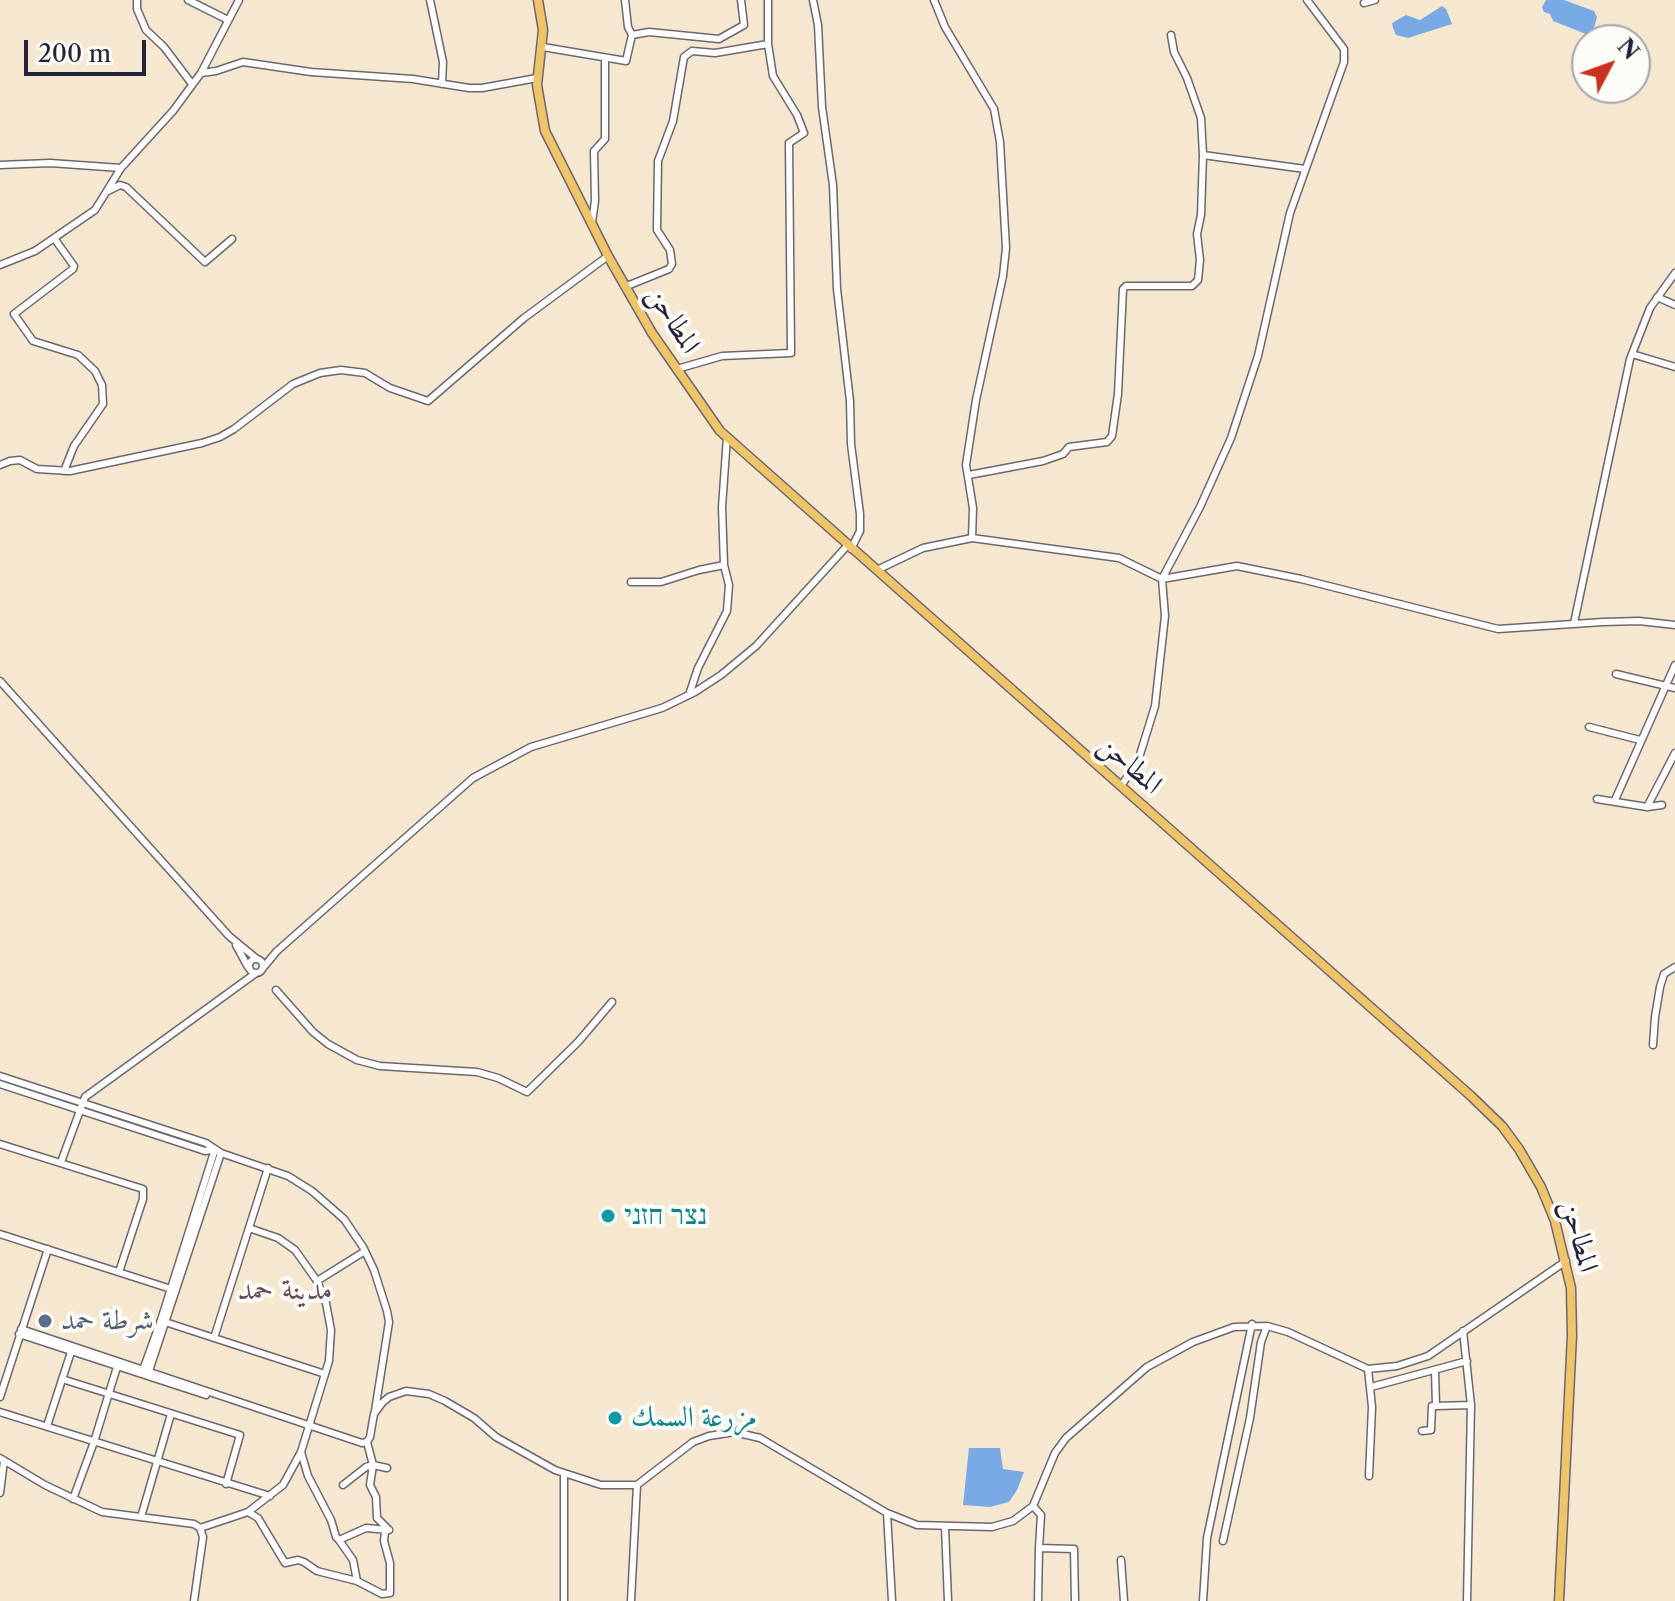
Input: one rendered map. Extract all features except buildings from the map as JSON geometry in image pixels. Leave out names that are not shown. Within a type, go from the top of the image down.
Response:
[{"type":"main road","name":"المطاحن","points":[[538,0],[543,47],[537,78],[545,131],[608,256],[662,351],[727,437],[1471,1096],[1502,1126],[1519,1149],[1541,1187],[1555,1221],[1571,1288],[1572,1335],[1559,1601]]},
{"type":"street","points":[[137,0],[137,9],[146,30],[164,47],[192,84]]},
{"type":"street","points":[[188,0],[228,20]]},
{"type":"street","points":[[0,265],[24,257],[95,210],[121,168],[173,111],[201,73],[239,0]]},
{"type":"street","points":[[430,0],[442,54],[442,84]]},
{"type":"street","points":[[543,47],[626,61],[632,35],[625,0]]},
{"type":"street","points":[[632,35],[649,32],[719,39],[744,25],[741,0]]},
{"type":"street","points":[[677,369],[722,356],[791,353],[789,143],[803,136],[804,129],[773,76],[768,44],[768,0]]},
{"type":"street","points":[[61,1162],[81,1107],[106,1081],[253,972],[473,778],[531,747],[637,717],[689,695],[721,675],[756,646],[849,548],[860,531],[860,514],[837,289],[833,185],[822,107],[818,25],[813,0]]},
{"type":"street","points":[[934,0],[945,27],[994,109],[1000,142],[1006,248],[966,465],[973,508],[972,538]]},
{"type":"street","points":[[1121,786],[1138,761],[1155,706],[1165,616],[1162,579],[1231,438],[1258,356],[1281,246],[1345,55],[1307,0]]},
{"type":"street","points":[[1364,3],[1375,0]]},
{"type":"street","points":[[969,475],[1043,461],[1063,454],[1069,447],[1107,442],[1112,436],[1121,360],[1121,294],[1126,286],[1192,286],[1198,280],[1200,260],[1197,234],[1201,215],[1203,155],[1201,118],[1174,52],[1171,35]]},
{"type":"street","points":[[627,286],[669,269],[672,264],[670,250],[657,230],[658,161],[673,121],[684,57],[692,51],[715,53],[768,44]]},
{"type":"street","points":[[592,222],[595,201],[594,151],[605,139],[605,59]]},
{"type":"street","points":[[201,73],[243,62],[311,72],[413,79],[482,88],[537,78]]},
{"type":"street","points":[[1203,155],[1305,169]]},
{"type":"street","points":[[0,165],[50,163],[121,168]]},
{"type":"street","points":[[108,191],[120,185],[126,187],[205,262],[232,239]]},
{"type":"street","points":[[54,238],[74,266],[73,269],[14,314],[33,341],[78,355],[95,371],[102,385],[103,404],[74,446],[64,471]]},
{"type":"street","points":[[0,465],[20,460],[37,469],[64,471],[220,437],[293,384],[320,373],[341,370],[365,373],[390,388],[428,401],[524,318],[608,256]]},
{"type":"street","points":[[1574,623],[1632,354],[1650,308],[1675,273]]},
{"type":"street","points":[[1657,297],[1675,305]]},
{"type":"street","points":[[1632,354],[1675,367]]},
{"type":"street","points":[[689,695],[698,668],[727,611],[729,585],[724,565],[722,507],[727,437]]},
{"type":"street","points":[[877,570],[924,548],[972,538],[1119,558],[1162,579],[1237,566],[1498,629],[1639,621],[1675,625]]},
{"type":"street","points":[[631,582],[661,582],[724,565]]},
{"type":"street","points":[[1615,800],[1675,665]]},
{"type":"street","points":[[1616,674],[1675,688]]},
{"type":"street","points":[[0,681],[229,936],[253,972]]},
{"type":"street","points":[[1589,727],[1640,740]]},
{"type":"street","points":[[1647,807],[1675,753]]},
{"type":"street","points":[[1597,799],[1647,807],[1662,805]]},
{"type":"street","points":[[229,936],[262,963],[253,972]]},
{"type":"street","points":[[253,972],[251,961],[277,951]]},
{"type":"street","points":[[1653,1045],[1660,987],[1664,974],[1675,967]]},
{"type":"street","points":[[276,990],[313,1032],[357,1060],[380,1066],[477,1072],[527,1092],[578,1042],[612,1002]]},
{"type":"street","points":[[0,1076],[81,1107]]},
{"type":"street","points":[[0,1084],[206,1143],[218,1151],[288,1176],[312,1191],[344,1219],[365,1251],[374,1270],[389,1322],[367,1442],[373,1465],[370,1485],[376,1497],[377,1518],[389,1530],[385,1531],[384,1541],[390,1566],[390,1593],[382,1594],[357,1581],[334,1577],[298,1560],[285,1563],[258,1518],[248,1512]]},
{"type":"street","points":[[0,1144],[143,1189],[143,1199],[119,1272]]},
{"type":"street","points":[[164,1321],[171,1289],[218,1151]]},
{"type":"street","points":[[145,1373],[218,1151]]},
{"type":"street","points":[[214,1338],[268,1168]]},
{"type":"street","points":[[200,1528],[248,1512],[288,1479],[301,1452],[329,1361],[331,1330],[326,1303],[317,1281],[295,1250],[278,1238],[249,1228]]},
{"type":"street","points":[[0,1234],[171,1289]]},
{"type":"street","points":[[0,1397],[48,1249]]},
{"type":"street","points":[[317,1281],[365,1251]]},
{"type":"street","points":[[374,1414],[382,1403],[397,1393],[429,1394],[461,1409],[496,1437],[564,1475],[601,1485],[637,1485],[693,1442],[734,1432],[760,1438],[887,1513],[917,1525],[992,1527],[1013,1521],[1033,1506],[1055,1453],[1066,1438],[1147,1367],[1193,1342],[1252,1324],[1288,1332],[1368,1369],[1397,1366],[1428,1356],[1566,1261]]},
{"type":"street","points":[[164,1321],[325,1374]]},
{"type":"street","points":[[1203,1601],[1207,1538],[1252,1324]]},
{"type":"street","points":[[1223,1541],[1250,1418],[1261,1342],[1267,1326]]},
{"type":"street","points":[[1463,1331],[1471,1405],[1467,1601]]},
{"type":"street","points":[[20,1332],[71,1352],[145,1373]]},
{"type":"street","points":[[20,1332],[362,1443],[367,1442]]},
{"type":"street","points":[[47,1426],[71,1352]]},
{"type":"street","points":[[1371,1387],[1467,1361]]},
{"type":"street","points":[[73,1499],[117,1367]]},
{"type":"street","points":[[1368,1369],[1371,1387],[1369,1476]]},
{"type":"street","points":[[1435,1370],[1436,1406]]},
{"type":"street","points":[[62,1379],[240,1435],[226,1484]]},
{"type":"street","points":[[1422,1431],[1431,1430],[1432,1406],[1471,1405]]},
{"type":"street","points":[[0,1412],[270,1496]]},
{"type":"street","points":[[141,1517],[171,1414]]},
{"type":"street","points":[[301,1452],[308,1476],[339,1540],[353,1560],[357,1581]]},
{"type":"street","points":[[0,1493],[2,1459],[102,1512],[194,1524],[200,1528],[203,1537],[194,1601]]},
{"type":"street","points":[[343,1485],[366,1467],[387,1468]]},
{"type":"street","points":[[564,1475],[564,1601]]},
{"type":"street","points":[[631,1601],[637,1485]]},
{"type":"street","points":[[1033,1506],[1041,1515],[1038,1601]]},
{"type":"street","points":[[887,1513],[892,1601]]},
{"type":"street","points":[[945,1527],[948,1601]]},
{"type":"street","points":[[339,1540],[366,1528],[385,1531]]},
{"type":"street","points":[[1039,1548],[1074,1549],[1075,1601]]},
{"type":"street","points":[[1121,1560],[1124,1601]]},
{"type":"water","points":[[1546,0],[1564,0],[1594,11],[1597,17],[1595,24],[1571,24],[1571,28],[1553,21],[1542,7]]},
{"type":"water","points":[[1442,6],[1452,24],[1408,38],[1396,35],[1392,23],[1406,15],[1420,20]]},
{"type":"water","points":[[969,1448],[1000,1448],[1003,1469],[1024,1472],[1009,1502],[990,1507],[963,1505]]},
{"type":"place","name":"נצר חזני","points":[[608,1216]]},
{"type":"place","name":"شرطة حمد","points":[[45,1321]]},
{"type":"place","name":"مزرعة السمك","points":[[615,1418]]},
{"type":"district","name":"مدينة حمد","points":[[285,1290]]}]
